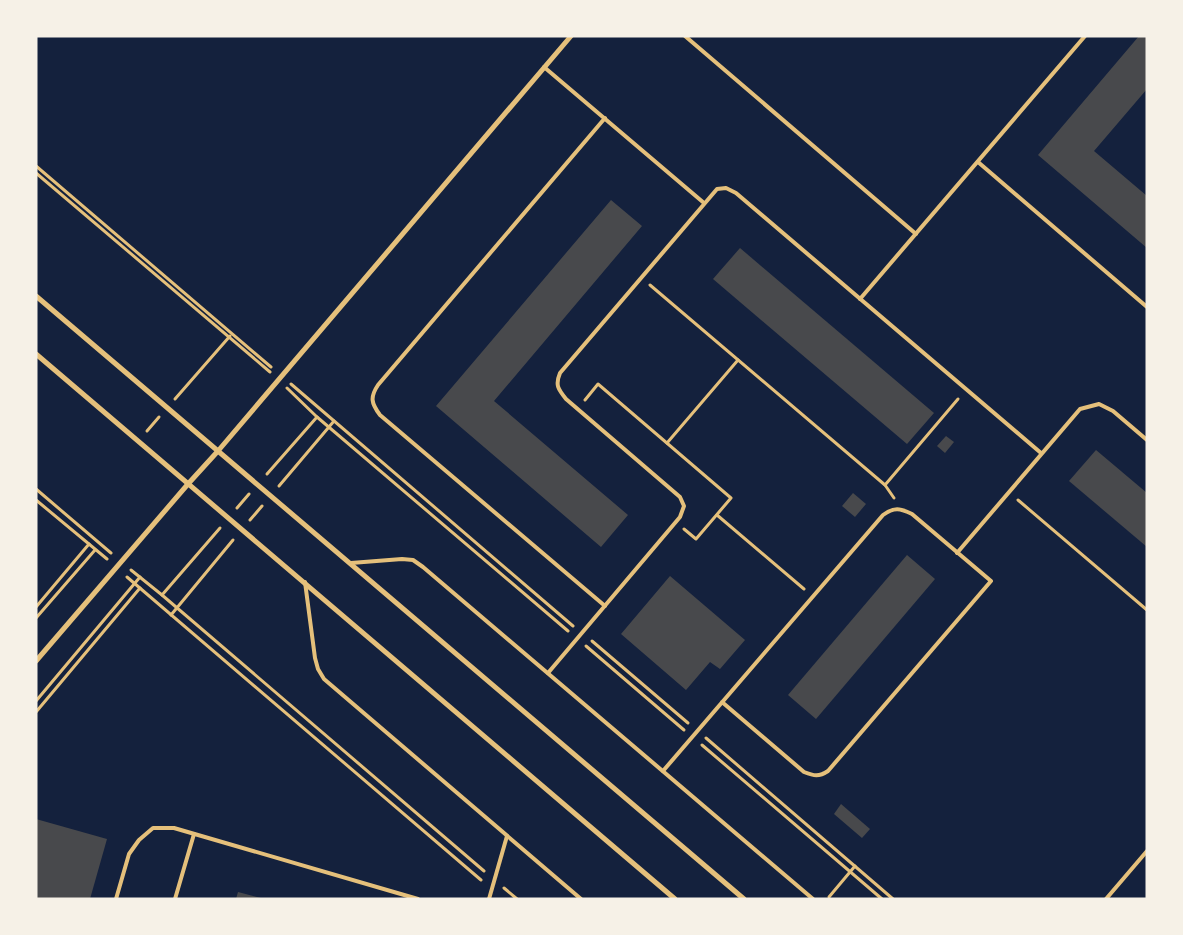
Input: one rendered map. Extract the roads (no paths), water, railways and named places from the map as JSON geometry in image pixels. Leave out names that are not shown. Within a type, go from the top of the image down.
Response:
[{"type":"street","points":[[36,662],[571,36]]},
{"type":"street","points":[[36,296],[351,562],[744,899]]},
{"type":"street","points":[[36,354],[676,899]]},
{"type":"lane","points":[[685,36],[916,234]]},
{"type":"lane","points":[[860,299],[1085,36]]},
{"type":"lane","points":[[544,67],[704,203]]},
{"type":"lane","points":[[605,118],[378,385],[372,395],[373,405],[380,414],[605,606]]},
{"type":"lane","points":[[978,162],[1147,307]]},
{"type":"lane","points":[[548,673],[676,522],[684,506],[680,497],[566,400],[558,390],[557,380],[560,373],[717,189],[726,188],[736,193],[1041,453]]},
{"type":"lane","points":[[957,552],[1080,408],[1099,404],[1113,411],[1147,440]]},
{"type":"lane","points":[[663,771],[693,737],[697,731],[883,515],[891,509],[901,508],[912,514],[991,581],[828,771],[821,776],[813,776],[804,772],[722,702]]},
{"type":"lane","points":[[351,562],[402,559],[413,560],[423,566],[813,899]]},
{"type":"lane","points":[[304,582],[315,658],[318,669],[324,679],[581,899]]},
{"type":"lane","points":[[116,899],[129,854],[139,840],[153,828],[174,828],[418,899]]},
{"type":"lane","points":[[175,899],[194,834]]},
{"type":"lane","points":[[489,899],[507,836]]},
{"type":"lane","points":[[1106,899],[1147,851]]}]
